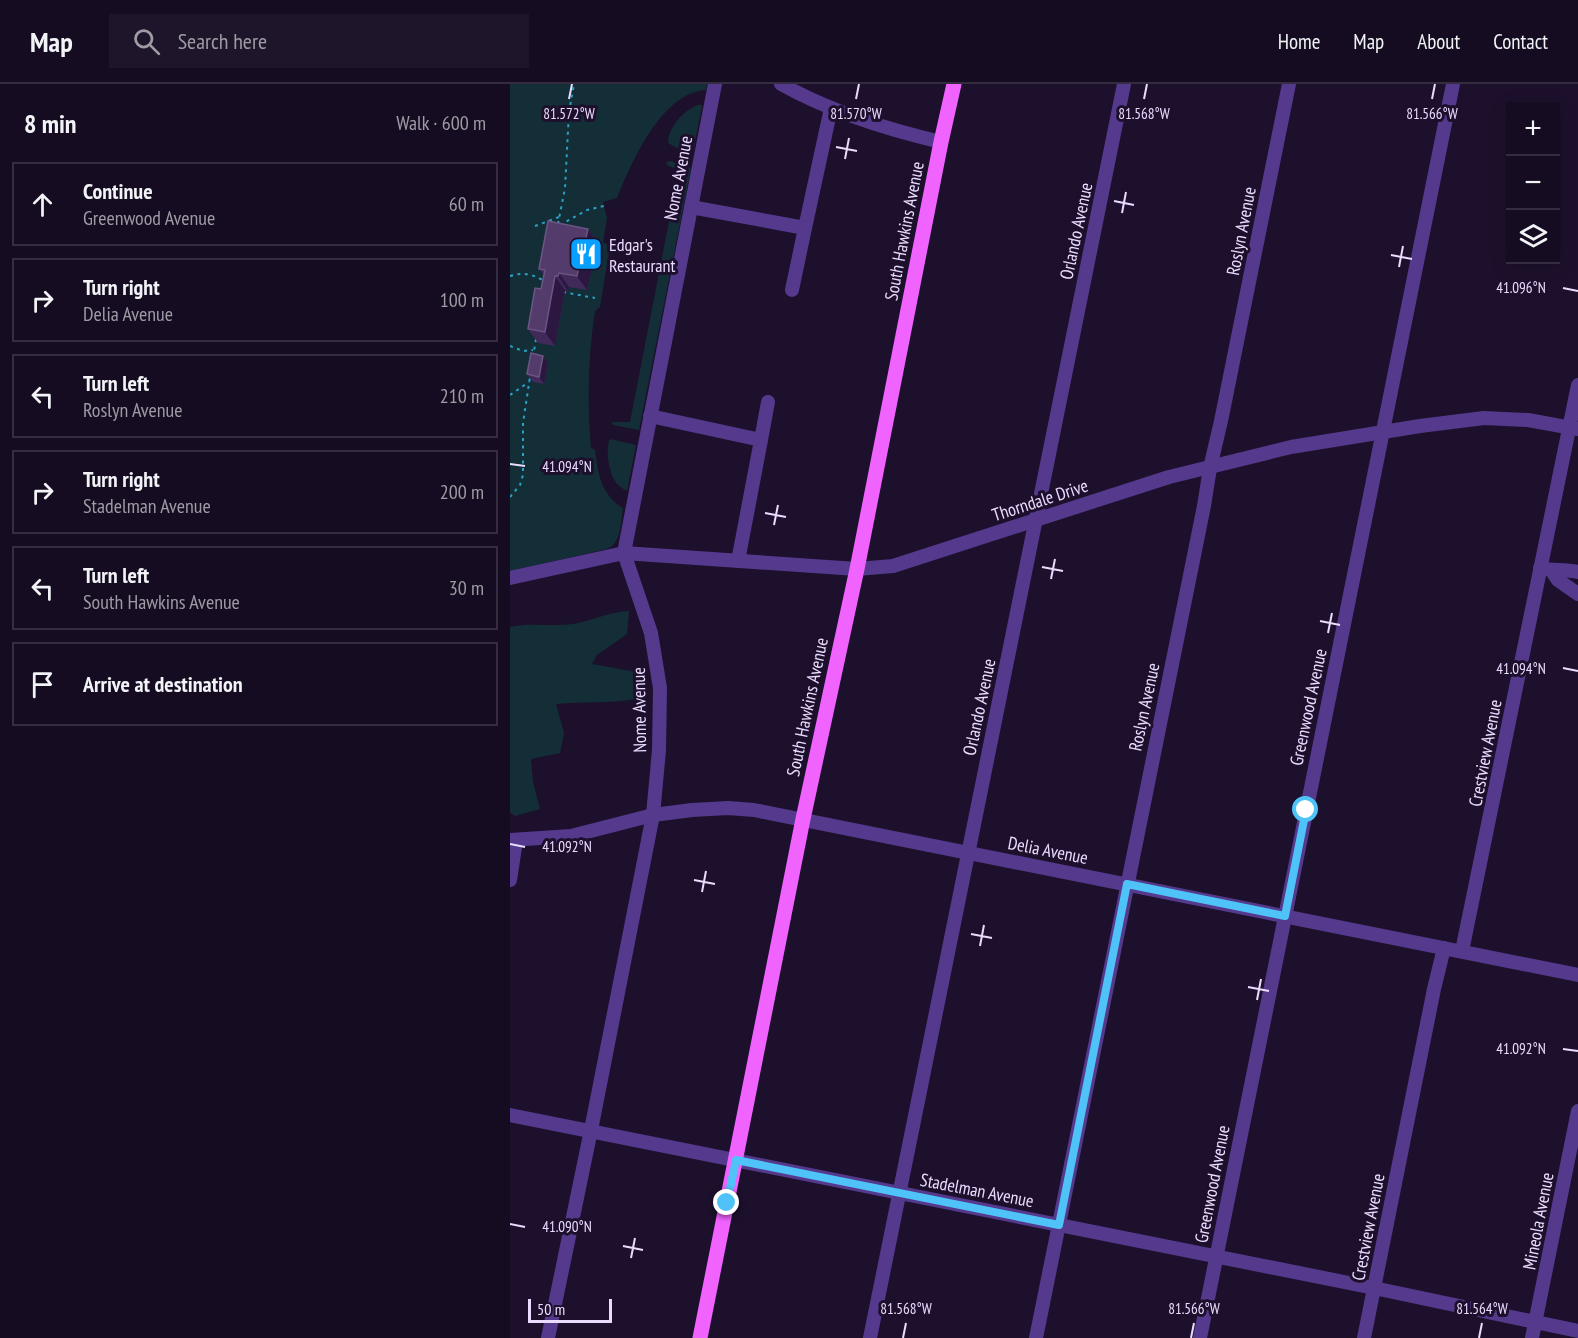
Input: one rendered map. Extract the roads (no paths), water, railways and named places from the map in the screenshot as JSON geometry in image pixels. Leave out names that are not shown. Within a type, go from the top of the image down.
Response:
[{"type":"main road","name":"South Hawkins Avenue","points":[[700,1338],[803,819],[857,569],[954,84]]},
{"type":"street","name":"Nome Avenue","points":[[548,1338],[653,815],[659,750],[660,688],[651,633],[624,553],[715,84]]},
{"type":"street","points":[[781,84],[831,108],[886,128],[941,142]]},
{"type":"street","name":"Orlando Avenue","points":[[870,1338],[1124,84]]},
{"type":"street","name":"Roslyn Avenue","points":[[1036,1338],[1289,84]]},
{"type":"street","name":"Greenwood Avenue","points":[[1200,1338],[1453,84]]},
{"type":"street","points":[[792,290],[831,108]]},
{"type":"street","points":[[691,207],[805,228]]},
{"type":"street","name":"Crestview Avenue","points":[[1462,951],[1546,570],[1573,428],[1578,385]]},
{"type":"street","points":[[738,561],[768,402]]},
{"type":"street","points":[[650,416],[761,440]]},
{"type":"street","name":"Thorndale Drive","points":[[510,578],[624,553],[857,569],[893,566],[1169,477],[1291,447],[1484,418],[1528,420],[1573,428]]},
{"type":"street","points":[[1546,570],[1562,569],[1578,572]]},
{"type":"street","points":[[1546,570],[1578,594]]},
{"type":"street","name":"Delia Avenue","points":[[513,841],[571,836],[653,815],[728,808],[754,810],[1578,975]]},
{"type":"street","points":[[510,880],[513,841]]},
{"type":"street","name":"Crestview Avenue","points":[[1364,1338],[1444,948]]},
{"type":"street","name":"Mineola Avenue","points":[[1532,1338],[1578,1111]]},
{"type":"street","name":"Stadelman Avenue","points":[[510,1115],[1578,1331]]},
{"type":"place","name":"Edgar's Restaurant","points":[[586,254]]}]
